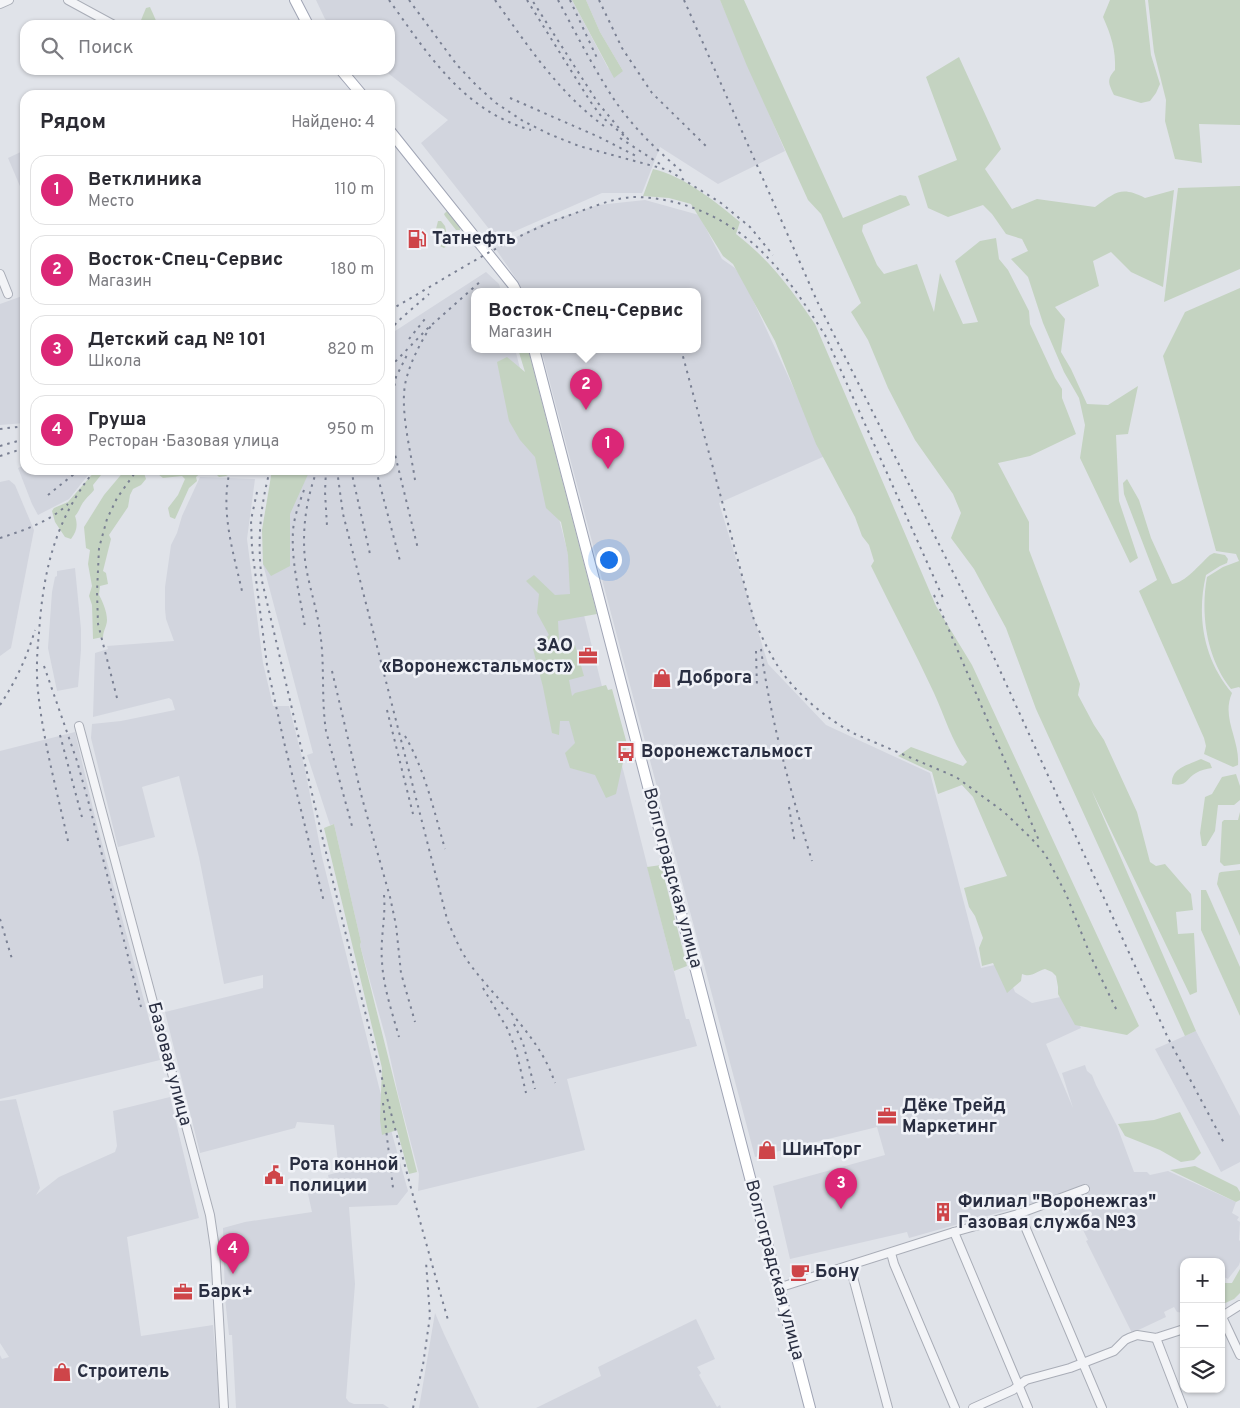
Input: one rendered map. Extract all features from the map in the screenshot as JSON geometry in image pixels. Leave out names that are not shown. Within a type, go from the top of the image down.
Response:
[{"type":"main road","points":[[295,0],[305,20]]},
{"type":"main road","points":[[346,75],[358,90]]},
{"type":"main road","points":[[395,137],[514,288]]},
{"type":"main road","name":"Волгоградская улица","points":[[535,353],[810,1408]]},
{"type":"street","points":[[0,4],[8,0]]},
{"type":"street","points":[[68,0],[105,20]]},
{"type":"street","points":[[0,274],[8,294]]},
{"type":"street","name":"Базовая улица","points":[[79,726],[210,1216],[216,1249],[224,1408]]},
{"type":"street","points":[[778,1288],[954,1232],[1018,1214],[1085,1189]]},
{"type":"street","points":[[1018,1214],[1024,1224],[1102,1408]]},
{"type":"street","points":[[954,1232],[1028,1408]]},
{"type":"street","points":[[891,1253],[955,1408]]},
{"type":"street","points":[[850,1266],[888,1408]]},
{"type":"street","points":[[1225,1315],[1240,1305]]},
{"type":"street","points":[[1225,1323],[1240,1355]]},
{"type":"street","points":[[973,1408],[1012,1390],[1026,1380],[1083,1363],[1114,1351],[1130,1338],[1137,1335],[1156,1338],[1180,1330]]},
{"type":"street","points":[[1156,1338],[1183,1408]]},
{"type":"shaded area","points":[[316,0],[572,0],[608,68],[623,71],[600,32],[586,0],[720,0],[785,151],[718,184],[660,147],[642,193],[602,193],[497,239],[421,143],[448,120],[390,75],[395,75],[395,20],[325,19]]},
{"type":"shaded area","points":[[20,152],[20,186],[8,158]]},
{"type":"shaded area","points":[[645,200],[699,215],[722,259],[735,268],[745,283],[825,456],[719,503],[768,664],[826,725],[930,773],[981,968],[1003,963],[1015,992],[1032,1003],[1065,996],[1081,1028],[1046,1044],[1073,1108],[1062,1073],[1085,1065],[1087,1071],[1092,1075],[1117,1126],[1134,1172],[1147,1172],[1150,1175],[1168,1171],[1236,1202],[1232,1213],[1239,1217],[1237,1220],[1240,1222],[1239,1265],[1228,1279],[1225,1278],[1225,1258],[1180,1258],[1180,1312],[1177,1312],[1174,1307],[1164,1312],[1166,1317],[1132,1333],[1086,1241],[1088,1240],[1078,1220],[1074,1222],[1067,1206],[1090,1196],[1080,1200],[1054,1197],[909,1238],[907,1232],[790,1259],[773,1186],[885,1155],[877,1127],[755,1157],[542,353],[701,353],[701,288],[521,288],[495,248],[544,223],[598,205]]},
{"type":"shaded area","name":"Воронежстальмост","points":[[486,272],[499,284],[500,288],[471,288],[471,353],[516,353],[686,1019],[689,1019],[697,1046],[567,1079],[585,1150],[418,1191],[419,1174],[386,1039],[360,945],[361,942],[334,824],[330,825],[307,755],[313,753],[263,564],[268,511],[285,475],[395,475],[395,331]]},
{"type":"shaded area","points":[[20,297],[20,423],[0,425],[0,304]]},
{"type":"shaded area","points":[[21,475],[88,475],[69,499],[38,515]]},
{"type":"shaded area","points":[[200,477],[255,479],[247,539],[263,663],[273,706],[289,706],[305,769],[322,857],[379,1087],[408,1191],[397,1205],[349,1207],[355,1284],[346,1398],[354,1404],[383,1404],[389,1408],[236,1408],[232,1335],[229,1335],[225,1298],[223,1228],[245,1222],[312,1212],[308,1194],[331,1189],[328,1175],[339,1172],[334,1125],[297,1122],[295,1128],[200,1153],[165,1012],[263,988],[263,975],[224,984],[199,857],[179,776],[142,787],[155,837],[118,847],[91,738],[92,724],[121,721],[175,710],[172,700],[169,698],[93,717],[95,653],[108,649],[107,646],[174,641],[166,619],[165,609],[165,587],[171,545]]},
{"type":"shaded area","points":[[9,480],[15,485],[34,530],[11,648],[0,656],[0,482]]},
{"type":"shaded area","points":[[75,568],[81,629],[78,687],[57,691],[48,648],[52,592],[57,571]]},
{"type":"shaded area","points":[[75,732],[95,817],[160,1060],[0,1099],[0,751]]},
{"type":"shaded area","points":[[1196,1031],[1240,1116],[1240,1162],[1221,1172],[1155,1049]]},
{"type":"shaded area","points":[[170,1097],[199,1218],[127,1237],[141,1336],[213,1325],[220,1408],[0,1408],[0,1355],[2,1359],[9,1357],[0,1343],[0,1101],[16,1099],[40,1188],[36,1195],[59,1177],[115,1152],[117,1146],[113,1111]]},
{"type":"shaded area","points":[[435,1313],[444,1334],[479,1408],[419,1408]]},
{"type":"shaded area","points":[[696,1319],[715,1359],[697,1367],[701,1373],[699,1375],[717,1407],[720,1405],[721,1408],[536,1408],[601,1376],[598,1367]]},
{"type":"green space","points":[[572,0],[586,0],[600,32],[623,71],[614,78]]},
{"type":"green space","points":[[720,0],[744,0],[843,218],[900,195],[906,196],[910,205],[863,225],[862,231],[877,265],[884,274],[917,264],[934,312],[940,273],[963,324],[978,322],[955,261],[980,241],[996,238],[999,259],[1008,270],[1029,311],[1030,324],[1062,389],[1062,398],[1076,434],[1030,456],[998,463],[1029,522],[1029,550],[1080,684],[1078,695],[1104,740],[1137,812],[1150,862],[1156,866],[1165,864],[1191,894],[1193,910],[1176,912],[1178,934],[1194,933],[1197,992],[1190,995],[1091,789],[1196,1031],[1185,1036],[1036,709],[1006,628],[974,569],[951,538],[961,513],[953,494],[915,440],[888,388],[868,340],[851,312],[861,303],[821,214],[808,200],[747,66]]},
{"type":"green space","points":[[1110,0],[1145,0],[1151,55],[1160,84],[1150,101],[1141,103],[1114,95],[1111,88],[1109,79],[1115,70],[1115,56],[1111,36],[1103,17]]},
{"type":"green space","points":[[1148,0],[1240,0],[1240,125],[1199,124],[1202,163],[1175,159],[1165,121],[1166,100],[1154,52]]},
{"type":"green space","points":[[150,7],[156,20],[141,20],[146,8]]},
{"type":"green space","points":[[959,57],[1001,149],[985,169],[1012,209],[1037,199],[1095,207],[1119,192],[1130,192],[1145,198],[1174,190],[1163,287],[1131,272],[1111,252],[1093,261],[1099,286],[1055,307],[1065,319],[1061,352],[1087,404],[1108,405],[1138,386],[1128,434],[1116,435],[1119,501],[1138,558],[1130,563],[1080,458],[1085,425],[1079,398],[1064,372],[1043,323],[1028,277],[1011,259],[1028,251],[1022,239],[1006,234],[983,205],[948,217],[928,208],[918,176],[957,160],[926,77]]},
{"type":"green space","points":[[653,169],[665,172],[688,184],[710,198],[740,222],[736,234],[760,254],[815,324],[936,606],[972,665],[1139,1026],[1127,1035],[1075,1025],[1058,994],[1056,976],[1052,972],[1045,969],[1031,975],[1022,974],[1021,981],[1007,993],[993,963],[982,966],[979,948],[983,938],[975,916],[969,907],[964,888],[1007,876],[973,797],[962,785],[938,794],[932,772],[898,756],[911,747],[963,766],[967,762],[952,737],[938,702],[871,566],[874,561],[869,545],[862,536],[855,517],[816,444],[775,341],[733,264],[723,256],[691,204],[669,198],[643,196]]},
{"type":"green space","points":[[1240,186],[1240,269],[1164,302],[1178,188]]},
{"type":"green space","points":[[447,211],[460,226],[460,230],[456,230],[445,216],[444,214]]},
{"type":"green space","points":[[438,221],[441,221],[445,226],[449,244],[444,248],[438,245],[436,229]]},
{"type":"green space","points":[[1240,288],[1240,688],[1231,689],[1216,664],[1211,650],[1207,636],[1204,606],[1207,577],[1223,567],[1239,561],[1236,554],[1216,551],[1163,356],[1185,312]]},
{"type":"green space","points":[[519,353],[529,353],[597,614],[558,621],[559,641],[569,646],[575,645],[584,676],[569,680],[572,696],[575,693],[606,685],[608,690],[612,689],[627,744],[616,794],[606,798],[595,775],[570,768],[565,753],[575,743],[569,721],[560,721],[559,735],[552,733],[533,649],[549,635],[537,613],[539,594],[526,581],[534,575],[555,595],[570,594],[568,555],[561,522],[546,508],[535,457],[520,440],[509,421],[497,362],[507,357],[525,372]]},
{"type":"green space","points":[[92,475],[101,475],[93,485],[94,490],[83,502],[75,516],[76,531],[71,539],[65,537],[55,522],[52,511],[54,508],[68,502]]},
{"type":"green space","points":[[121,475],[145,475],[146,479],[141,485],[133,489],[128,507],[109,535],[111,539],[103,571],[106,573],[108,584],[100,586],[99,595],[106,610],[107,622],[103,637],[93,639],[92,605],[89,596],[92,586],[88,564],[90,550],[86,548],[84,527],[104,495]]},
{"type":"green space","points":[[159,475],[198,475],[196,477],[197,481],[189,488],[175,519],[170,517],[168,508],[178,495],[185,479],[182,476],[163,478]]},
{"type":"green space","points":[[271,475],[308,475],[290,514],[290,566],[271,576],[263,564],[262,530]]},
{"type":"green space","points":[[1127,479],[1139,500],[1151,538],[1172,584],[1187,577],[1214,553],[1225,555],[1228,559],[1227,563],[1206,575],[1203,591],[1202,622],[1209,652],[1215,667],[1232,693],[1229,711],[1238,755],[1238,765],[1233,767],[1204,754],[1206,746],[1204,738],[1139,591],[1157,580],[1124,494],[1123,483]]},
{"type":"green space","points":[[1201,759],[1210,763],[1212,768],[1192,775],[1184,783],[1172,784],[1172,779],[1177,771]]},
{"type":"green space","points":[[1236,774],[1240,786],[1240,800],[1234,805],[1218,805],[1215,831],[1206,846],[1202,846],[1200,833],[1205,797],[1212,794],[1222,777]]},
{"type":"green space","points":[[1240,812],[1240,864],[1224,866],[1220,862],[1222,822],[1224,820],[1238,820]]},
{"type":"green space","points":[[334,824],[361,942],[360,945],[417,1172],[409,1174],[397,1130],[382,1135],[380,1120],[382,1068],[324,828]]},
{"type":"green space","points":[[661,865],[687,966],[674,971],[647,867]]},
{"type":"green space","points":[[1240,870],[1240,936],[1217,884],[1219,873]]},
{"type":"green space","points":[[1201,890],[1206,890],[1240,967],[1240,1016],[1201,930]]},
{"type":"green space","points":[[1180,1112],[1201,1153],[1194,1160],[1181,1162],[1160,1150],[1125,1136],[1118,1124],[1154,1120]]},
{"type":"green space","points":[[1195,1166],[1237,1187],[1240,1192],[1240,1200],[1236,1202],[1170,1170]]},
{"type":"green space","points":[[1240,1269],[1240,1293],[1234,1299],[1225,1303],[1225,1283],[1232,1283]]},
{"type":"railway","points":[[389,0],[433,60],[466,95],[507,121],[531,130]]},
{"type":"railway","points":[[409,0],[457,65],[496,103],[523,121],[579,146],[668,170],[721,203],[750,227],[773,255]]},
{"type":"railway","points":[[495,0],[545,68],[587,113],[604,126]]},
{"type":"railway","points":[[527,0],[590,101],[601,116],[628,139],[598,103],[532,0]]},
{"type":"railway","points":[[558,0],[595,68],[624,114],[643,135],[685,174]]},
{"type":"railway","points":[[570,0],[597,58]]},
{"type":"railway","points":[[599,0],[622,48],[652,93],[706,146]]},
{"type":"railway","points":[[684,0],[817,301],[976,618],[1168,1038],[1224,1143]]},
{"type":"railway","points":[[510,98],[599,137],[638,157]]},
{"type":"railway","points":[[620,138],[660,164]]},
{"type":"railway","points":[[395,307],[522,235],[551,222],[608,202],[629,197],[655,198],[692,207],[709,214],[741,234],[769,259],[792,286],[825,335],[944,600]]},
{"type":"railway","points":[[473,288],[481,281]]},
{"type":"railway","points":[[395,362],[427,329],[471,290]]},
{"type":"railway","points":[[395,325],[429,294]]},
{"type":"railway","points":[[409,339],[425,319]]},
{"type":"railway","points":[[415,480],[405,417],[404,391],[414,358],[432,324]]},
{"type":"railway","points":[[682,353],[754,620],[781,671],[805,698],[834,721],[855,734],[956,777],[1004,812],[1031,838],[1045,854],[1066,894],[1091,957],[1118,1013]]},
{"type":"railway","points":[[395,382],[407,355]]},
{"type":"railway","points":[[0,429],[20,427]]},
{"type":"railway","points":[[0,446],[20,440]]},
{"type":"railway","points":[[0,456],[20,450]]},
{"type":"railway","points":[[395,455],[418,549]]},
{"type":"railway","points":[[48,495],[73,475]]},
{"type":"railway","points":[[68,841],[40,710],[37,677],[38,647],[44,589],[54,547],[70,508],[91,475]]},
{"type":"railway","points":[[117,698],[98,624],[99,548],[107,519],[117,498],[133,475]]},
{"type":"railway","points":[[229,475],[226,501],[227,516],[242,591]]},
{"type":"railway","points":[[269,475],[260,525],[262,581],[373,1044],[448,1320]]},
{"type":"railway","points":[[315,475],[306,515],[304,537],[305,560],[319,623],[326,731],[352,826]]},
{"type":"railway","points":[[326,475],[327,526]]},
{"type":"railway","points":[[338,475],[343,514],[447,919],[468,962],[530,1036],[548,1066],[555,1083]]},
{"type":"railway","points":[[352,475],[370,554]]},
{"type":"railway","points":[[377,475],[400,561]]},
{"type":"railway","points":[[304,490],[294,521],[293,543],[305,627]]},
{"type":"railway","points":[[257,492],[251,520],[252,548],[267,665],[324,902]]},
{"type":"railway","points":[[0,538],[45,521],[68,504]]},
{"type":"railway","points":[[934,595],[1040,843]]},
{"type":"railway","points":[[0,705],[21,669],[35,630]]},
{"type":"railway","points":[[761,649],[782,755],[812,861]]},
{"type":"railway","points":[[756,651],[757,688]]},
{"type":"railway","points":[[44,666],[77,761],[141,1007]]},
{"type":"railway","points":[[332,671],[362,798],[390,897],[396,925],[401,973],[415,1022]]},
{"type":"railway","points":[[387,710],[413,814]]},
{"type":"railway","points":[[60,735],[83,821]]},
{"type":"railway","points":[[405,736],[424,777],[445,849]]},
{"type":"railway","points":[[789,807],[795,844]]},
{"type":"railway","points":[[384,895],[382,953],[384,980],[399,1037]]},
{"type":"railway","points":[[0,919],[12,959]]},
{"type":"railway","points":[[483,988],[507,1028],[516,1050],[526,1093]]},
{"type":"railway","points":[[514,1024],[523,1043],[535,1089]]},
{"type":"railway","points":[[383,1103],[393,1188]]},
{"type":"railway","points":[[413,1408],[423,1365],[430,1316],[426,1262]]},
{"type":"place","name":"Татнефть","points":[[417,239]]},
{"type":"place","name":"Восток-Спец-Сервис","points":[[586,410]]},
{"type":"place","name":"Ветклиника","points":[[608,469]]},
{"type":"place","name":"ЗАО «Воронежстальмост»","points":[[588,656]]},
{"type":"place","name":"Доброга","points":[[662,678]]},
{"type":"place","name":"Воронежстальмост","points":[[626,752]]},
{"type":"place","name":"Дёке Трейд Маркетинг","points":[[887,1116]]},
{"type":"place","name":"ШинТорг","points":[[767,1150]]},
{"type":"place","name":"Рота конной полиции","points":[[274,1175]]},
{"type":"place","name":"Детский сад № 101","points":[[841,1209]]},
{"type":"place","name":"Филиал \"Воронежгаз\" Газовая служба №3","points":[[943,1212]]},
{"type":"place","name":"Бону","points":[[800,1272]]},
{"type":"place","name":"Груша","points":[[233,1274]]},
{"type":"place","name":"Барк+","points":[[183,1292]]},
{"type":"place","name":"Строитель","points":[[62,1372]]}]
